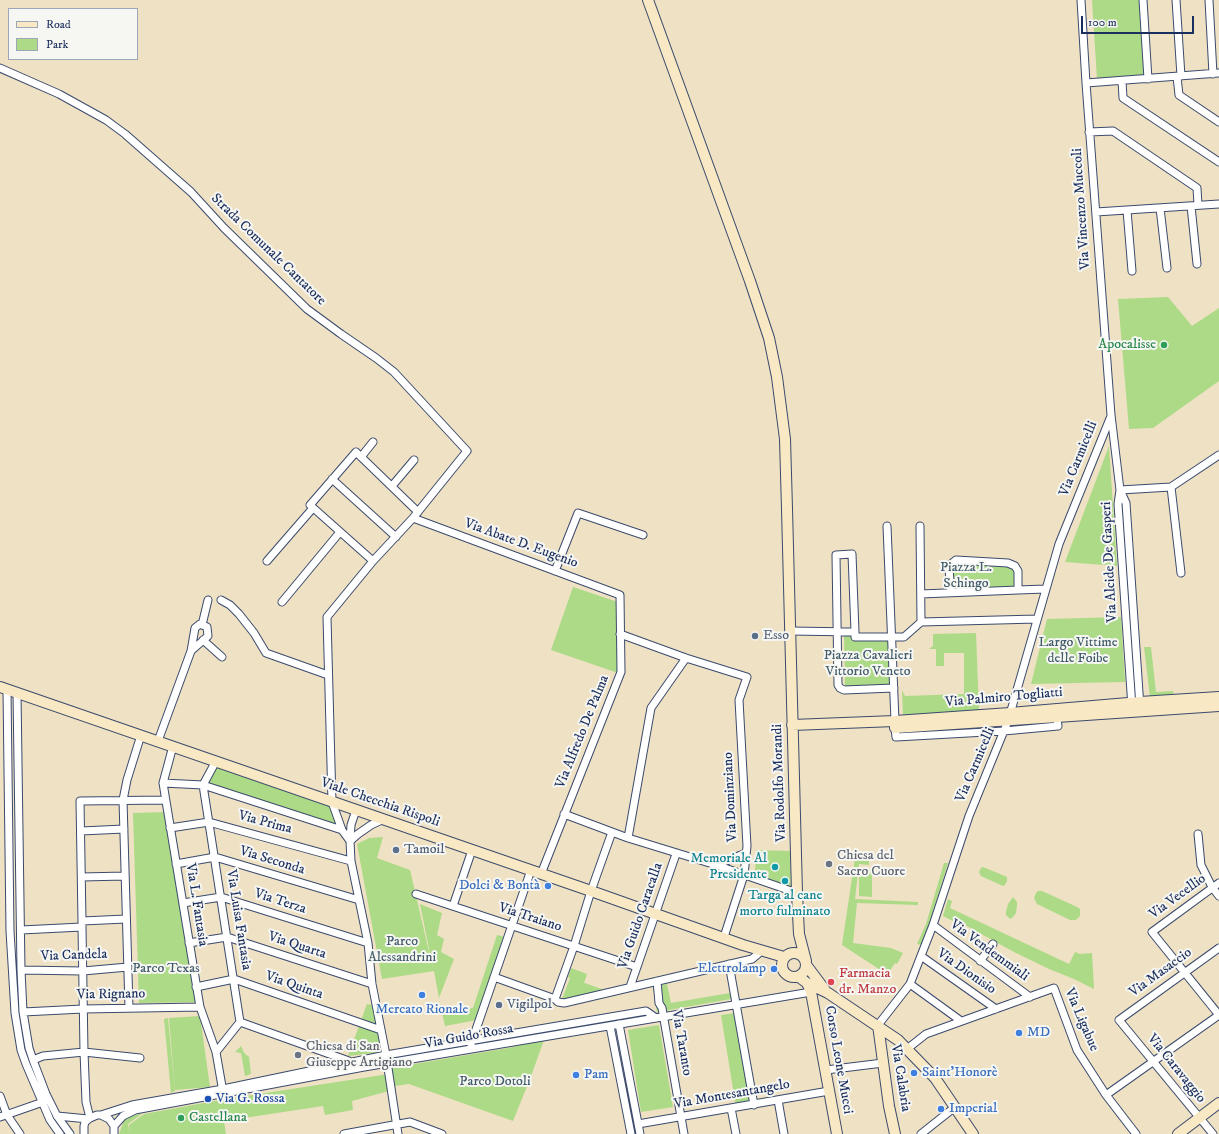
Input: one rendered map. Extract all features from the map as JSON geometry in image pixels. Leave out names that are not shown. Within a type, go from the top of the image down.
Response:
[{"type":"main road","name":"Via Rodolfo Morandi","points":[[648,0],[750,281],[772,351],[780,396],[785,438],[797,893],[799,934],[806,963]]},
{"type":"main road","name":"Viale Checchia Rispoli","points":[[8,690],[724,937],[743,945],[782,968],[787,975],[828,994],[893,1036],[934,1078],[973,1134]]},
{"type":"main road","name":"Via Palmiro Togliatti","points":[[792,725],[895,724],[1009,717],[1056,713],[1136,702],[1219,697]]},
{"type":"main road","name":"Via Palmiro Togliatti","points":[[1056,713],[1136,713],[1219,706]]},
{"type":"main road","name":"Via Rodolfo Morandi","points":[[789,955],[799,934]]},
{"type":"main road","name":"Viale Checchia Rispoli","points":[[743,945],[789,955],[801,954],[828,994]]},
{"type":"main road","points":[[782,968],[782,961],[789,955]]},
{"type":"main road","points":[[806,963],[804,972],[806,984]]},
{"type":"main road","name":"Corso Leone Mucci","points":[[806,984],[826,1070],[837,1134]]},
{"type":"main road","name":"Via Calabria","points":[[878,1025],[895,1134]]},
{"type":"main road","points":[[881,1051],[893,1036]]},
{"type":"main road","points":[[1178,1134],[1219,1103]]},
{"type":"street","name":"Via Vincenzo Muccoli","points":[[1081,0],[1089,132],[1111,415],[1120,490]]},
{"type":"street","points":[[1143,0],[1148,79]]},
{"type":"street","points":[[1176,0],[1179,95],[1219,122]]},
{"type":"street","points":[[1086,83],[1216,74],[1208,0]]},
{"type":"street","name":"Strada Comunale Cantatore","points":[[0,68],[59,94],[106,120],[125,134],[191,192],[224,228],[306,309],[394,372],[467,451],[413,518],[373,561],[327,617],[332,802],[342,830],[350,841]]},
{"type":"street","points":[[1122,81],[1123,98],[1219,162]]},
{"type":"street","points":[[1089,132],[1113,131],[1197,188],[1195,206],[1197,264]]},
{"type":"street","points":[[1096,212],[1219,204]]},
{"type":"street","points":[[1160,208],[1167,268]]},
{"type":"street","points":[[1127,210],[1132,271]]},
{"type":"street","name":"Via Carmicelli","points":[[878,1025],[910,984],[921,956],[969,816],[1009,717],[1059,544],[1111,415]]},
{"type":"street","points":[[361,457],[373,442]]},
{"type":"street","points":[[373,561],[310,504],[356,452],[418,512]]},
{"type":"street","points":[[1120,490],[1171,487],[1219,455]]},
{"type":"street","points":[[392,486],[414,460]]},
{"type":"street","points":[[332,479],[396,537]]},
{"type":"street","points":[[1171,487],[1181,573]]},
{"type":"street","name":"Via Alcide De Gasperi","points":[[1120,490],[1126,503],[1136,713]]},
{"type":"street","points":[[267,561],[313,508]]},
{"type":"street","points":[[555,571],[578,513],[643,535]]},
{"type":"street","name":"Via Abate D. Eugenio","points":[[413,518],[620,595]]},
{"type":"street","points":[[887,526],[896,737],[1004,731],[1058,726],[1056,713]]},
{"type":"street","points":[[920,526],[921,622]]},
{"type":"street","points":[[282,602],[340,532]]},
{"type":"street","points":[[894,688],[844,690],[838,685],[836,555],[852,554],[855,638],[904,637],[921,622],[1037,619]]},
{"type":"street","points":[[951,592],[949,569],[951,564],[956,560],[1008,563],[1015,566],[1018,571],[1018,590]]},
{"type":"street","points":[[921,594],[1045,589]]},
{"type":"street","name":"Via Alfredo De Palma","points":[[541,874],[621,672],[620,595]]},
{"type":"street","points":[[202,625],[208,600]]},
{"type":"street","points":[[221,600],[230,604],[239,614],[266,652],[328,675]]},
{"type":"street","points":[[158,742],[191,650],[195,628],[200,624],[207,627],[208,636],[191,650]]},
{"type":"street","points":[[790,631],[855,632]]},
{"type":"street","points":[[620,634],[686,658],[651,708],[628,838]]},
{"type":"street","points":[[204,640],[222,657]]},
{"type":"street","name":"Via Dominziano","points":[[686,658],[748,677],[739,700],[747,846],[744,875],[724,937]]},
{"type":"street","points":[[8,690],[21,930],[21,970],[24,1012],[29,1048],[46,1094],[50,1099],[57,1116],[70,1134]]},
{"type":"street","points":[[8,690],[10,923],[15,1013],[21,1050],[26,1064],[50,1120],[60,1134]]},
{"type":"street","points":[[129,1008],[123,800],[127,780],[141,735]]},
{"type":"street","points":[[173,746],[163,783],[203,784],[342,830]]},
{"type":"street","points":[[203,784],[216,761]]},
{"type":"street","name":"Via L. Fantasia","points":[[163,783],[200,1007],[216,1052],[222,1092]]},
{"type":"street","name":"Via Luisa Fantasia","points":[[203,784],[240,1022]]},
{"type":"street","points":[[84,1134],[84,1126],[89,1118],[86,1102],[84,1052],[80,801],[165,800]]},
{"type":"street","points":[[356,810],[351,825],[351,861],[368,943],[372,984],[388,1064],[398,1134]]},
{"type":"street","points":[[564,814],[628,838],[676,854],[716,865],[797,893]]},
{"type":"street","points":[[350,841],[371,825],[384,820]]},
{"type":"street","name":"Via Prima","points":[[170,828],[209,822],[351,861]]},
{"type":"street","points":[[81,831],[124,829]]},
{"type":"street","points":[[555,999],[612,832]]},
{"type":"street","points":[[1198,834],[1201,864],[1216,885],[1219,896]]},
{"type":"street","points":[[453,906],[472,850]]},
{"type":"street","points":[[716,865],[746,853]]},
{"type":"street","name":"Via Guido Caracalla","points":[[630,987],[676,854]]},
{"type":"street","name":"Via Seconda","points":[[176,864],[215,857],[359,900]]},
{"type":"street","points":[[469,1050],[530,870]]},
{"type":"street","points":[[82,877],[125,876]]},
{"type":"street","name":"Via Vecellio","points":[[1184,972],[1152,932],[1216,885]]},
{"type":"street","name":"Via Traiano","points":[[416,894],[637,967]]},
{"type":"street","name":"Via Terza","points":[[182,903],[221,897],[368,943]]},
{"type":"street","points":[[21,930],[126,919]]},
{"type":"street","name":"Via Vendemmiali","points":[[932,925],[1030,997]]},
{"type":"street","name":"Via Quarta","points":[[189,943],[227,937],[372,984]]},
{"type":"street","points":[[980,961],[992,944]]},
{"type":"street","name":"Via Masaccio","points":[[1119,1020],[1219,948]]},
{"type":"street","points":[[494,977],[564,1003],[752,959],[758,954]]},
{"type":"street","name":"Via Dionisio","points":[[921,956],[996,1009]]},
{"type":"street","points":[[729,964],[754,1105]]},
{"type":"street","name":"Via Candela","points":[[21,970],[83,971],[128,967]]},
{"type":"street","points":[[1106,1095],[1219,1015],[1184,972]]},
{"type":"street","name":"Via Quinta","points":[[196,986],[234,979],[381,1030]]},
{"type":"street","name":"Via Taranto","points":[[657,981],[659,1003],[662,1008],[660,1017],[684,1134]]},
{"type":"street","name":"Via Guido Rossa","points":[[114,1126],[123,1116],[135,1110],[222,1092],[736,1004],[806,984]]},
{"type":"street","points":[[910,984],[961,1021]]},
{"type":"street","name":"Via Ligabue","points":[[907,1049],[926,1034],[1054,988],[1077,1050],[1106,1095],[1136,1134]]},
{"type":"street","name":"Via Rignano","points":[[24,1012],[84,1009],[200,1007]]},
{"type":"street","points":[[57,1116],[89,1118],[132,1105],[222,1092],[386,1055],[646,1011],[660,1017]]},
{"type":"street","name":"Via Caravaggio","points":[[1119,1020],[1213,1134]]},
{"type":"street","points":[[216,1052],[240,1022],[364,1067]]},
{"type":"street","points":[[619,1024],[640,1134]]},
{"type":"street","points":[[610,1026],[631,1134]]},
{"type":"street","points":[[33,1060],[43,1056],[84,1052],[140,1058]]},
{"type":"street","points":[[826,1070],[883,1063]]},
{"type":"street","name":"Via Montesantangelo","points":[[638,1124],[829,1091]]},
{"type":"street","points":[[0,1096],[4,1116],[20,1134]]},
{"type":"street","points":[[4,1116],[50,1099]]},
{"type":"street","points":[[778,1100],[784,1134]]},
{"type":"street","points":[[731,1108],[736,1134]]},
{"type":"street","points":[[920,1134],[955,1108]]},
{"type":"street","points":[[101,1115],[109,1119],[114,1126],[114,1134]]},
{"type":"street","points":[[344,1134],[410,1122],[442,1134]]},
{"type":"green space","points":[[1092,0],[1139,0],[1145,75],[1097,79]]},
{"type":"green space","name":"Apocalisse","points":[[1168,297],[1192,326],[1219,308],[1219,381],[1153,428],[1129,429],[1118,299]]},
{"type":"green space","points":[[1109,446],[1117,566],[1065,562]]},
{"type":"green space","name":"Piazza L. Schingo","points":[[956,560],[1015,566],[1018,590],[951,592],[951,564]]},
{"type":"green space","points":[[573,587],[618,602],[618,673],[551,650]]},
{"type":"green space","name":"Largo Vittime delle Foibe","points":[[1121,617],[1125,682],[1031,684],[1047,619]]},
{"type":"green space","points":[[976,633],[979,710],[903,716],[902,690],[905,696],[964,694],[964,653],[944,653],[944,666],[936,666],[936,649],[929,649],[933,646],[933,634]]},
{"type":"green space","name":"Piazza Cavalieri Vittorio Veneto","points":[[844,634],[852,634],[852,641],[891,641],[892,686],[845,687]]},
{"type":"green space","points":[[1144,647],[1151,647],[1156,692],[1173,691],[1174,696],[1150,697]]},
{"type":"green space","points":[[217,763],[330,803],[338,826],[206,783]]},
{"type":"green space","name":"Parco Texas","points":[[168,812],[199,1002],[139,1003],[133,813]]},
{"type":"green space","name":"Parco Alessandrini","points":[[383,837],[377,858],[410,870],[433,969],[420,904],[442,913],[437,935],[444,939],[441,952],[454,959],[439,998],[434,971],[382,979],[357,844],[369,838]]},
{"type":"green space","points":[[756,850],[790,851],[791,889],[755,877]]},
{"type":"green space","points":[[855,858],[869,859],[869,865],[859,864],[855,899],[918,902],[918,905],[857,903],[853,943],[891,948],[903,953],[897,964],[895,963],[889,972],[885,969],[882,971],[842,945]]},
{"type":"green space","points":[[944,863],[948,863],[929,924],[921,945],[917,944],[926,924]]},
{"type":"green space","points":[[983,867],[1007,877],[1005,885],[1003,886],[981,876],[979,872]]},
{"type":"green space","points":[[859,869],[872,870],[872,897],[859,896]]},
{"type":"green space","points":[[1038,891],[1042,891],[1077,907],[1080,909],[1080,916],[1076,920],[1070,920],[1037,904],[1034,898]]},
{"type":"green space","points":[[1013,897],[1017,902],[1016,913],[1010,919],[1006,915],[1006,912],[1008,904]]},
{"type":"green space","points":[[948,899],[952,901],[950,908],[1069,964],[1075,952],[1080,954],[1092,953],[1094,989],[1014,952],[956,920],[953,921],[943,916]]},
{"type":"green space","points":[[497,935],[505,937],[477,1020],[445,1026],[442,1013],[473,1008]]},
{"type":"green space","points":[[571,968],[587,974],[584,983],[607,991],[561,1002],[570,978],[568,977]]},
{"type":"green space","points":[[667,984],[671,1003],[730,993],[731,999],[657,1013],[653,987]]},
{"type":"green space","points":[[367,1004],[373,1005],[383,1052],[348,1056]]},
{"type":"green space","points":[[735,1013],[752,1104],[736,1107],[721,1015]]},
{"type":"green space","points":[[200,1016],[210,1087],[175,1090],[169,1018]]},
{"type":"green space","points":[[168,1018],[175,1091],[171,1093],[164,1019]]},
{"type":"green space","points":[[659,1025],[673,1107],[641,1112],[628,1030]]},
{"type":"green space","name":"Parco Dotoli","points":[[544,1040],[513,1121],[409,1084],[395,1086],[391,1068],[508,1048]]},
{"type":"green space","points":[[241,1046],[244,1053],[249,1057],[251,1074],[245,1076],[241,1053],[235,1052]]},
{"type":"green space","points":[[389,1074],[389,1091],[352,1101],[353,1110],[325,1115],[323,1106],[224,1121],[226,1134],[130,1134],[129,1125],[144,1114],[220,1100]]},
{"type":"green space","points":[[143,1113],[128,1124],[130,1134],[119,1134],[124,1120]]},
{"type":"place","name":"Apocalisse","points":[[1164,345]]},
{"type":"place","name":"Esso","points":[[755,636]]},
{"type":"place","name":"Tamoil","points":[[396,850]]},
{"type":"place","name":"Chiesa del Sacro Cuore","points":[[829,864]]},
{"type":"place","name":"Memoriale Al Presidente","points":[[775,867]]},
{"type":"place","name":"Targa al cane morto fulminato","points":[[785,881]]},
{"type":"place","name":"Dolci & Bontà","points":[[548,886]]},
{"type":"place","name":"Elettrolamp","points":[[774,969]]},
{"type":"place","name":"Farmacia dr. Manzo","points":[[831,982]]},
{"type":"place","name":"Mercato Rionale","points":[[422,995]]},
{"type":"place","name":"Vigilpol","points":[[499,1005]]},
{"type":"place","name":"MD","points":[[1019,1033]]},
{"type":"place","name":"Chiesa di San Giuseppe Artigiano","points":[[298,1055]]},
{"type":"place","name":"Saint'Honorè","points":[[914,1073]]},
{"type":"place","name":"Pam","points":[[576,1075]]},
{"type":"place","name":"Via G. Rossa","points":[[208,1099]]},
{"type":"place","name":"Imperial","points":[[941,1109]]},
{"type":"place","name":"Castellana","points":[[181,1118]]}]
